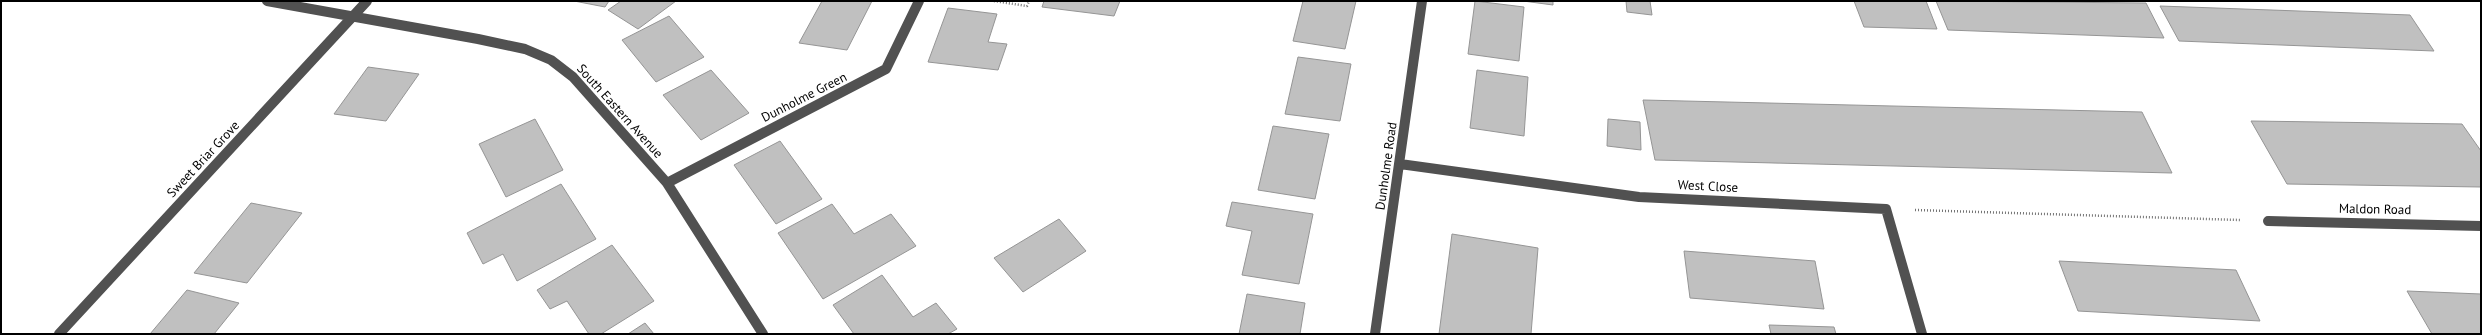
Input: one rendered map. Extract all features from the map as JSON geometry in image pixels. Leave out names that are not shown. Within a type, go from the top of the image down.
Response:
[{"type":"street","name":"South Eastern Avenue","points":[[267,1],[512,46],[552,60],[573,77],[667,183],[763,334]]},
{"type":"street","name":"Sweet Briar Grove","points":[[59,334],[367,1]]},
{"type":"street","name":"Dunholme Green","points":[[667,183],[886,69],[919,1]]},
{"type":"street","name":"Dunholme Road","points":[[1375,334],[1422,1]]},
{"type":"street","name":"West Close","points":[[1400,164],[1639,197],[1886,209]]},
{"type":"street","points":[[1886,209],[1922,334]]},
{"type":"street","name":"Maldon Road","points":[[2268,221],[2481,226]]},
{"type":"path","points":[[994,1],[1027,6],[1029,1]]},
{"type":"path","points":[[1886,209],[2268,221]]},
{"type":"building","points":[[574,1],[609,1],[605,7]]},
{"type":"building","points":[[621,1],[676,1],[638,29],[608,10]]},
{"type":"building","points":[[822,1],[872,1],[847,50],[799,43]]},
{"type":"building","points":[[1044,1],[1120,1],[1114,16],[1042,7]]},
{"type":"building","points":[[1303,1],[1356,1],[1345,49],[1293,41]]},
{"type":"building","points":[[1475,1],[1524,7],[1519,61],[1468,54]]},
{"type":"building","points":[[1523,1],[1553,1],[1553,5]]},
{"type":"building","points":[[1626,1],[1650,1],[1652,15],[1627,12]]},
{"type":"building","points":[[1854,1],[1926,1],[1937,29],[1864,27]]},
{"type":"building","points":[[1936,1],[2146,3],[2164,38],[1948,30]]},
{"type":"building","points":[[2160,6],[2410,15],[2434,51],[2179,41]]},
{"type":"building","points":[[948,8],[997,14],[988,42],[1007,44],[998,70],[928,62]]},
{"type":"building","points":[[669,16],[704,57],[656,82],[622,40]]},
{"type":"building","points":[[1298,57],[1351,64],[1340,121],[1285,114]]},
{"type":"building","points":[[368,67],[419,74],[386,121],[334,114]]},
{"type":"building","points":[[711,70],[749,113],[701,140],[663,95]]},
{"type":"building","points":[[1477,70],[1528,77],[1524,136],[1470,128]]},
{"type":"building","points":[[1643,100],[2142,112],[2172,173],[1655,160]]},
{"type":"building","points":[[535,119],[563,170],[506,197],[479,144]]},
{"type":"building","points":[[1608,119],[1640,122],[1641,150],[1607,146]]},
{"type":"building","points":[[2251,121],[2462,124],[2481,151],[2481,187],[2287,184]]},
{"type":"building","points":[[1273,126],[1329,134],[1315,199],[1258,190]]},
{"type":"building","points":[[780,141],[822,199],[776,224],[734,165]]},
{"type":"building","points":[[561,184],[596,239],[517,281],[503,254],[483,264],[467,233]]},
{"type":"building","points":[[1232,202],[1313,214],[1299,284],[1242,275],[1252,231],[1226,226]]},
{"type":"building","points":[[251,203],[302,213],[247,283],[194,273]]},
{"type":"building","points":[[832,204],[854,234],[891,214],[916,246],[823,299],[778,233]]},
{"type":"building","points":[[1059,219],[1086,251],[1023,292],[994,258]]},
{"type":"building","points":[[1452,234],[1538,248],[1531,334],[1439,334]]},
{"type":"building","points":[[612,245],[654,301],[601,334],[589,334],[567,301],[550,309],[537,290]]},
{"type":"building","points":[[1684,251],[1815,261],[1824,309],[1690,298]]},
{"type":"building","points":[[2059,261],[2236,270],[2260,321],[2078,311]]},
{"type":"building","points":[[882,275],[913,317],[936,303],[957,329],[948,334],[854,334],[833,305]]},
{"type":"building","points":[[187,290],[239,303],[214,334],[150,334]]},
{"type":"building","points":[[2407,291],[2481,294],[2481,334],[2432,334]]},
{"type":"building","points":[[1247,294],[1305,303],[1300,334],[1239,334]]},
{"type":"building","points":[[645,323],[654,334],[628,334]]},
{"type":"building","points":[[1769,325],[1834,327],[1836,334],[1771,334]]}]
